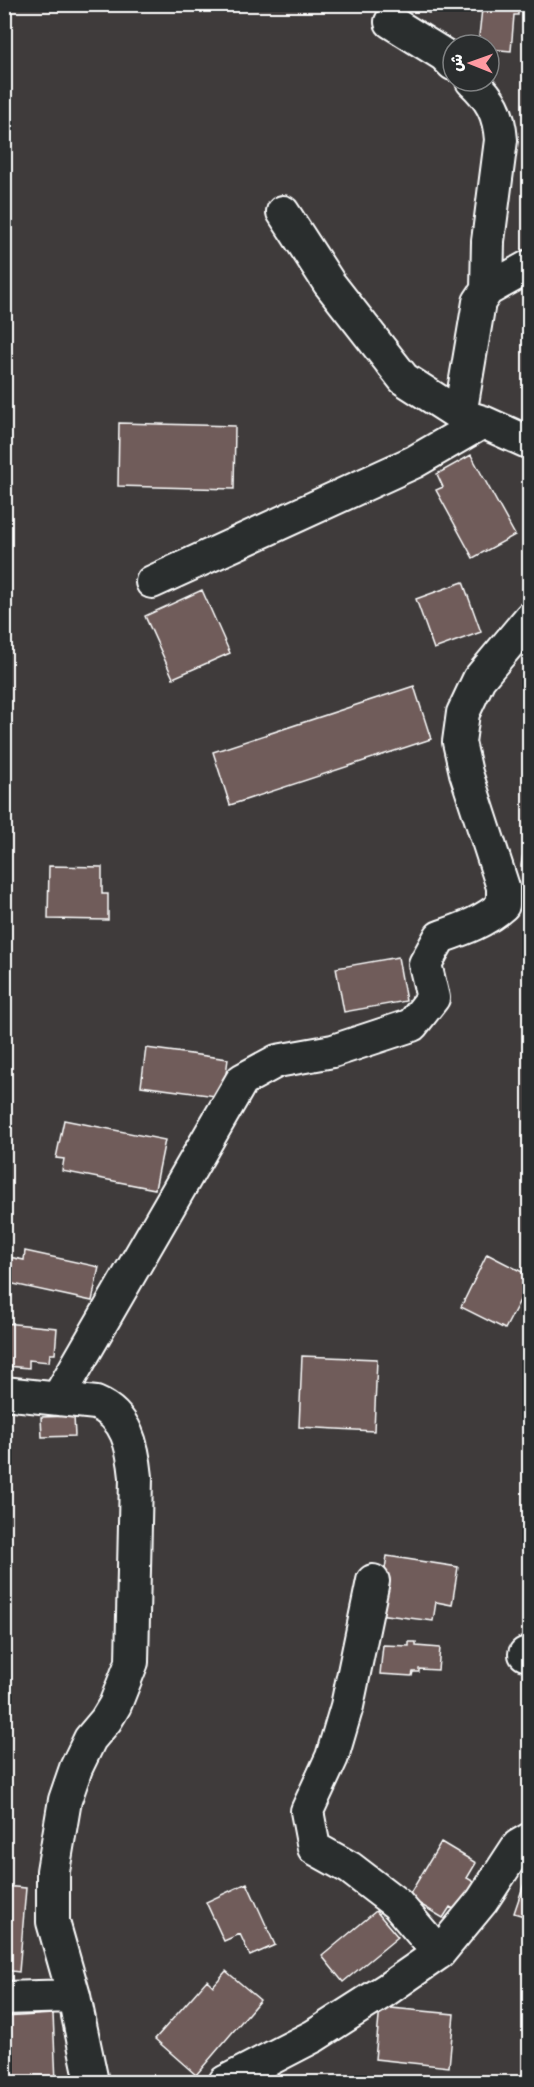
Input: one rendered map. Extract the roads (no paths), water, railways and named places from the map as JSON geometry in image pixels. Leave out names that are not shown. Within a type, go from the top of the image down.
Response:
[{"type":"street","points":[[391,22],[441,53]]},
{"type":"street","points":[[484,93],[500,125],[501,140],[488,241],[487,290]]},
{"type":"street","points":[[284,212],[329,283],[404,379],[471,418],[530,443]]},
{"type":"street","points":[[152,582],[414,462],[471,418],[479,302],[487,290],[530,266]]},
{"type":"street","points":[[58,1398],[242,1080],[277,1061],[333,1051],[412,1025],[433,998],[425,964],[440,937],[490,917],[504,905],[503,887],[466,773],[459,742],[464,712],[479,679],[530,618]]},
{"type":"street","points":[[4,1393],[96,1403],[107,1408],[116,1416],[134,1451],[136,1477],[132,1662],[115,1705],[90,1739],[76,1768],[64,1800],[53,1871],[53,1922],[74,1996],[92,2082]]},
{"type":"street","points":[[373,1581],[347,1706],[332,1757],[307,1811],[314,1848],[350,1868],[397,1904],[439,1953]]},
{"type":"street","points":[[225,2082],[314,2036],[439,1953],[482,1901],[518,1846],[530,1839]]},
{"type":"street","points":[[4,1998],[74,1996]]}]
